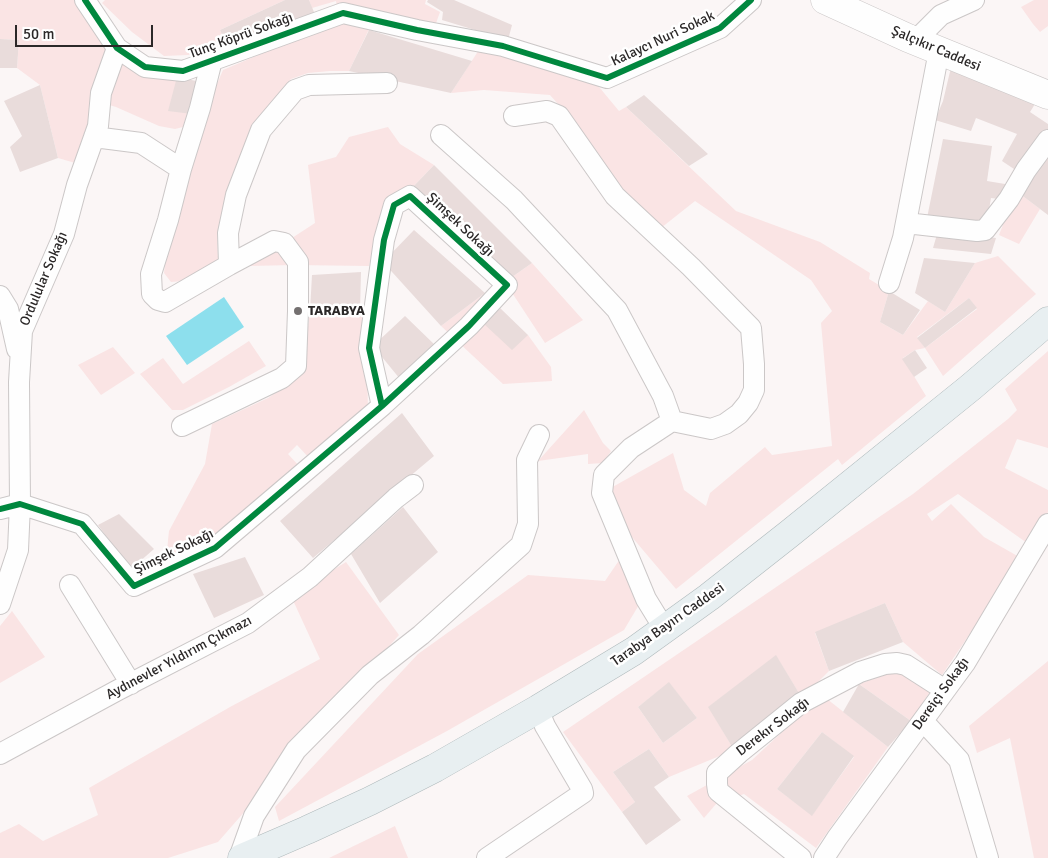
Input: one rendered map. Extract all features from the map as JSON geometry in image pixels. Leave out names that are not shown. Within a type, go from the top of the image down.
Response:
[{"type":"main road","name":"Şalçıkır Caddesi","points":[[825,0],[927,46],[1047,92]]},
{"type":"main road","name":"Tarabya Bayırı Caddesi","points":[[240,858],[370,801],[435,768],[634,651],[709,597],[782,540],[971,387],[1048,321]]},
{"type":"street","name":"Tunç Köprü Sokağı","points":[[85,0],[117,48],[145,66],[183,71],[343,13],[417,30],[503,46],[608,78]]},
{"type":"street","name":"Kalaycı Nuri Sokak","points":[[608,78],[720,28],[751,0]]},
{"type":"street","points":[[889,282],[906,223],[927,46],[941,15],[962,2]]},
{"type":"street","name":"Ordulular Sokağı","points":[[0,604],[18,550],[22,331],[64,234],[77,185],[98,126],[101,93],[117,48]]},
{"type":"street","points":[[182,426],[282,378],[296,366],[298,262],[284,243],[274,241],[165,302],[158,300],[152,294],[151,274],[200,108],[212,60]]},
{"type":"street","points":[[229,265],[228,233],[236,195],[261,130],[295,90],[309,85],[387,83]]},
{"type":"street","points":[[514,116],[548,111],[559,116],[615,196],[691,267],[750,328],[754,364],[754,390],[748,403],[739,414],[725,424],[711,429],[672,421],[631,448],[604,476],[602,493],[646,599],[665,630]]},
{"type":"street","points":[[441,135],[514,200],[618,310],[664,396],[672,421]]},
{"type":"street","points":[[94,137],[141,143],[181,169]]},
{"type":"street","points":[[906,223],[977,232],[984,230],[1009,198],[1026,170],[1048,140]]},
{"type":"street","name":"Şimşek Sokağı","points":[[20,504],[82,524],[134,586],[215,548],[382,406],[469,326],[507,285],[410,196],[394,205],[384,240],[369,348],[382,406]]},
{"type":"street","points":[[0,296],[8,309],[20,364]]},
{"type":"street","points":[[240,858],[254,816],[296,750],[370,674],[421,635],[521,545],[528,524],[528,460],[539,435]]},
{"type":"street","name":"Aydınevler Yıldırım Çıkmazı","points":[[0,754],[248,623],[310,578],[396,498],[413,485]]},
{"type":"street","points":[[0,509],[20,504]]},
{"type":"street","name":"Dereiçi Sokağı","points":[[824,858],[965,663],[1042,548],[1048,524]]},
{"type":"street","points":[[70,585],[131,684]]},
{"type":"street","name":"Derekır Sokağı","points":[[801,858],[718,791],[717,773],[801,703],[860,672],[897,662],[906,665],[945,690]]},
{"type":"street","points":[[486,858],[582,793],[582,789],[545,726],[538,709]]},
{"type":"street","points":[[923,721],[959,760],[988,858]]},
{"type":"shaded area","points":[[0,0],[80,0],[114,48],[82,165],[58,158],[40,85],[17,68],[19,40],[0,39]]},
{"type":"shaded area","points":[[105,0],[285,0],[220,30],[226,43],[211,54],[164,56],[132,32],[102,3]]},
{"type":"shaded area","points":[[309,0],[426,0],[425,4],[440,12],[434,29],[337,9],[336,1],[312,8]]},
{"type":"shaded area","points":[[1034,0],[1048,0],[1048,26],[1040,32],[1021,7]]},
{"type":"shaded area","points":[[344,21],[371,25],[349,71],[308,73],[291,79],[256,121],[239,165],[217,235],[218,260],[190,278],[171,282],[164,273],[167,245],[208,105],[223,70],[310,33]]},
{"type":"shaded area","points":[[486,39],[575,58],[619,111],[626,107],[736,211],[820,242],[870,273],[869,279],[889,291],[880,322],[903,335],[928,301],[945,312],[975,263],[998,256],[1036,294],[943,376],[925,348],[915,350],[903,358],[926,396],[842,465],[838,459],[676,589],[620,523],[609,489],[673,453],[684,490],[706,506],[710,493],[765,447],[772,455],[832,446],[821,323],[832,311],[811,280],[695,201],[661,228],[619,186],[573,121],[550,95],[484,90],[451,93]],"holes":[[[969,298],[977,309],[925,348],[917,337]]]},
{"type":"shaded area","points":[[118,51],[177,72],[192,114],[187,126],[175,129],[159,126],[106,104]]},
{"type":"shaded area","points":[[388,127],[400,144],[434,165],[378,223],[369,266],[249,266],[315,223],[308,165],[336,157],[349,137]]},
{"type":"shaded area","points":[[1016,191],[1040,209],[1019,244],[999,235]]},
{"type":"shaded area","points":[[532,263],[583,320],[545,343],[505,282]]},
{"type":"shaded area","points":[[485,293],[500,308],[483,323],[528,335],[551,367],[552,381],[503,384],[441,326]]},
{"type":"shaded area","points":[[310,311],[360,311],[366,313],[368,411],[311,460],[297,445],[288,454],[301,468],[216,544],[142,579],[138,572],[167,550],[169,531],[205,464],[212,424],[268,398],[302,375]]},
{"type":"shaded area","points":[[249,341],[266,366],[183,410],[172,410],[140,374],[163,358],[183,384]]},
{"type":"shaded area","points":[[113,347],[135,373],[101,395],[78,365]]},
{"type":"shaded area","points":[[1048,351],[1048,448],[1017,439],[1005,468],[1048,490],[1048,512],[1027,543],[958,494],[927,514],[932,521],[951,504],[984,537],[1021,558],[942,675],[903,642],[885,603],[815,633],[829,671],[802,698],[776,656],[709,707],[734,750],[669,777],[649,749],[613,772],[635,802],[622,812],[563,732],[913,494],[1017,410],[1005,389]],"holes":[[[669,683],[697,718],[663,743],[638,707]]]},
{"type":"shaded area","points":[[584,410],[603,443],[611,451],[603,463],[588,464],[588,454],[538,461]]},
{"type":"shaded area","points":[[622,556],[644,568],[640,603],[624,630],[447,731],[279,821],[275,807],[418,654],[528,575],[605,581]]},
{"type":"shaded area","points":[[346,562],[399,635],[218,842],[168,858],[0,858],[0,833],[19,824],[43,841],[98,815],[89,788],[230,707],[320,659],[291,596]]},
{"type":"shaded area","points":[[12,611],[45,657],[0,683],[0,626]]},
{"type":"shaded area","points":[[1048,661],[1048,858],[1034,858],[1010,738],[977,753],[969,726]]},
{"type":"shaded area","points":[[898,670],[937,681],[911,721],[859,684]]},
{"type":"shaded area","points":[[822,695],[888,747],[816,848],[744,794],[716,804],[704,818],[687,796],[752,760]],"holes":[[[822,732],[854,757],[812,815],[777,789]]]},
{"type":"shaded area","points":[[395,826],[408,858],[329,858]]},
{"type":"water","points":[[224,297],[244,327],[187,365],[166,336]]},
{"type":"building","points":[[285,0],[309,0],[319,24],[234,60],[220,30]]},
{"type":"building","points":[[428,0],[454,0],[512,25],[508,40],[442,20],[443,12],[427,2]]},
{"type":"building","points":[[369,30],[472,61],[451,93],[349,71]]},
{"type":"building","points":[[0,39],[19,40],[17,68],[0,68]]},
{"type":"building","points":[[953,59],[1035,104],[1030,112],[1048,124],[1048,136],[1020,173],[1002,161],[1017,134],[976,118],[971,131],[935,120],[943,101]]},
{"type":"building","points":[[177,77],[201,82],[192,114],[168,111]]},
{"type":"building","points":[[40,85],[58,158],[20,172],[10,147],[22,136],[4,101]]},
{"type":"building","points":[[644,95],[708,154],[689,166],[626,107]]},
{"type":"building","points":[[943,139],[992,146],[987,181],[1011,185],[1007,200],[991,198],[986,227],[927,218]]},
{"type":"building","points":[[1048,147],[1048,215],[1016,191]]},
{"type":"building","points":[[434,165],[532,263],[505,282],[408,192]]},
{"type":"building","points":[[414,230],[485,293],[441,326],[383,262]]},
{"type":"building","points":[[938,231],[996,238],[991,254],[933,248]]},
{"type":"building","points":[[924,258],[975,263],[945,312],[915,293]]},
{"type":"building","points":[[361,272],[360,311],[310,311],[312,275]]},
{"type":"building","points":[[889,291],[920,310],[903,335],[880,322]]},
{"type":"building","points":[[969,298],[977,308],[925,348],[917,338]]},
{"type":"building","points":[[500,308],[528,335],[512,350],[483,323]]},
{"type":"building","points":[[405,316],[436,346],[400,379],[373,346]]},
{"type":"building","points":[[915,350],[927,368],[914,377],[902,359]]},
{"type":"building","points":[[402,413],[434,456],[313,558],[280,521]]},
{"type":"building","points":[[403,507],[438,552],[380,603],[351,554]]},
{"type":"building","points":[[119,514],[154,549],[130,570],[98,525]]},
{"type":"building","points":[[245,557],[264,595],[214,618],[193,574]]},
{"type":"building","points":[[885,603],[903,642],[829,671],[815,632]]},
{"type":"building","points":[[776,655],[802,698],[734,750],[708,707]]},
{"type":"building","points":[[669,682],[697,718],[663,743],[638,707]]},
{"type":"building","points":[[859,684],[911,721],[888,747],[843,712]]},
{"type":"building","points":[[822,732],[854,756],[812,816],[777,789]]},
{"type":"building","points":[[649,749],[669,777],[654,787],[681,820],[646,845],[622,812],[635,802],[613,772]]},
{"type":"cycle path","points":[[85,0],[117,48],[145,67],[183,71],[343,13],[417,30],[503,46],[607,78],[720,28],[751,0]]},
{"type":"cycle path","points":[[0,509],[20,504],[82,524],[134,586],[215,548],[382,406],[369,348],[384,240],[394,205],[410,196],[507,285],[469,326],[382,406]]},
{"type":"place","name":"TARABYA","points":[[298,311]]}]
